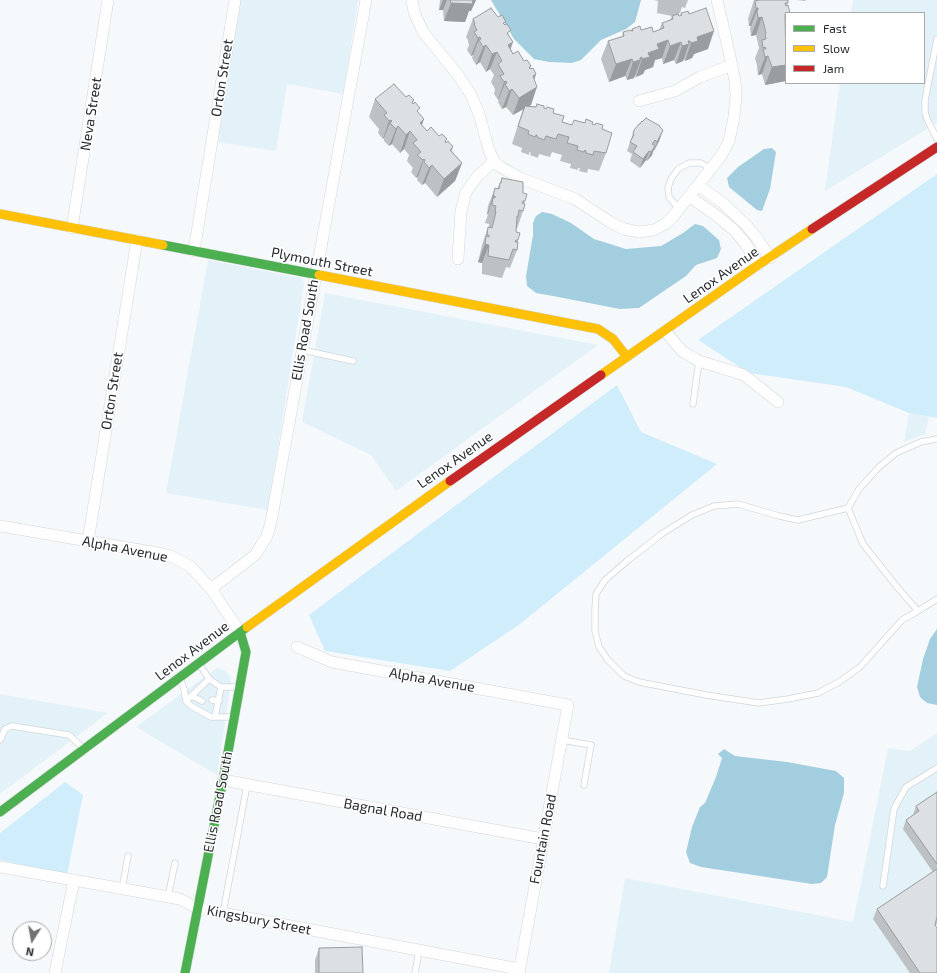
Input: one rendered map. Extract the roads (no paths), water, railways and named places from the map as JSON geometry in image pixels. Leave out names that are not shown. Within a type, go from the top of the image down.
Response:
[{"type":"main road","name":"Lenox Avenue","points":[[3,807],[396,519],[758,265],[937,147]]},
{"type":"main road","name":"Plymouth Street","points":[[0,214],[598,329],[613,339],[627,357]]},
{"type":"main road","name":"Ellis Road South","points":[[185,973],[223,780],[246,652],[240,632]]},
{"type":"street","name":"Neva Street","points":[[72,228],[108,0]]},
{"type":"street","name":"Orton Street","points":[[194,251],[235,0]]},
{"type":"street","name":"Ellis Road South","points":[[211,589],[255,555],[267,536],[271,522],[366,0]]},
{"type":"street","points":[[412,0],[414,12],[423,32],[458,75],[470,95],[479,114],[489,150],[494,161],[499,166],[520,178],[575,199],[610,222],[624,229],[639,232],[654,230],[667,222],[711,169],[729,142],[736,96],[735,81],[717,0]]},
{"type":"street","points":[[640,101],[674,91],[700,77],[732,65]]},
{"type":"street","points":[[458,259],[460,211],[466,192],[477,177],[494,161]]},
{"type":"street","points":[[698,185],[724,204],[747,226],[770,258]]},
{"type":"street","points":[[689,196],[734,230],[745,243],[758,265]]},
{"type":"street","name":"Orton Street","points":[[88,541],[137,240]]},
{"type":"street","points":[[664,331],[682,351],[699,361],[744,375],[778,402]]},
{"type":"street","name":"Alpha Avenue","points":[[0,526],[170,556],[190,566],[211,589],[240,632]]},
{"type":"street","name":"Alpha Avenue","points":[[297,647],[332,662],[568,705]]},
{"type":"street","name":"Fountain Road","points":[[519,971],[568,705]]},
{"type":"street","name":"Bagnal Road","points":[[223,780],[543,839]]},
{"type":"street","name":"Kingsbury Street","points":[[0,867],[180,899],[197,908],[519,971]]},
{"type":"street","points":[[55,973],[74,880]]},
{"type":"lane","points":[[937,39],[925,100],[925,112],[937,139]]},
{"type":"lane","points":[[679,209],[669,197],[668,188],[671,179],[678,169],[689,163],[701,163],[711,169]]},
{"type":"lane","points":[[302,350],[353,360]]},
{"type":"lane","points":[[693,404],[699,361]]},
{"type":"lane","points":[[937,439],[921,442],[896,453],[879,467],[859,489],[848,508],[798,520],[738,504],[714,506],[692,514],[663,533],[605,580],[596,594],[595,631],[599,647],[608,660],[624,676],[638,682],[706,695],[759,702],[788,699],[818,693],[839,682],[860,667],[902,620],[937,599]]},
{"type":"lane","points":[[848,508],[863,544],[892,581],[918,610]]},
{"type":"lane","points":[[199,663],[209,679],[221,687],[240,687]]},
{"type":"lane","points":[[180,678],[186,701],[191,706],[211,718],[234,716]]},
{"type":"lane","points":[[186,701],[209,679]]},
{"type":"lane","points":[[215,717],[216,700],[221,687]]},
{"type":"lane","points":[[192,696],[202,701]]},
{"type":"lane","points":[[0,740],[5,729],[12,726],[69,735],[84,749]]},
{"type":"lane","points":[[562,740],[591,745],[584,785]]},
{"type":"lane","points":[[883,886],[894,809],[906,787],[937,768]]},
{"type":"lane","points":[[223,913],[247,785]]},
{"type":"lane","points":[[122,889],[128,856]]},
{"type":"lane","points":[[168,897],[175,863]]},
{"type":"lane","points":[[415,973],[419,951]]}]
